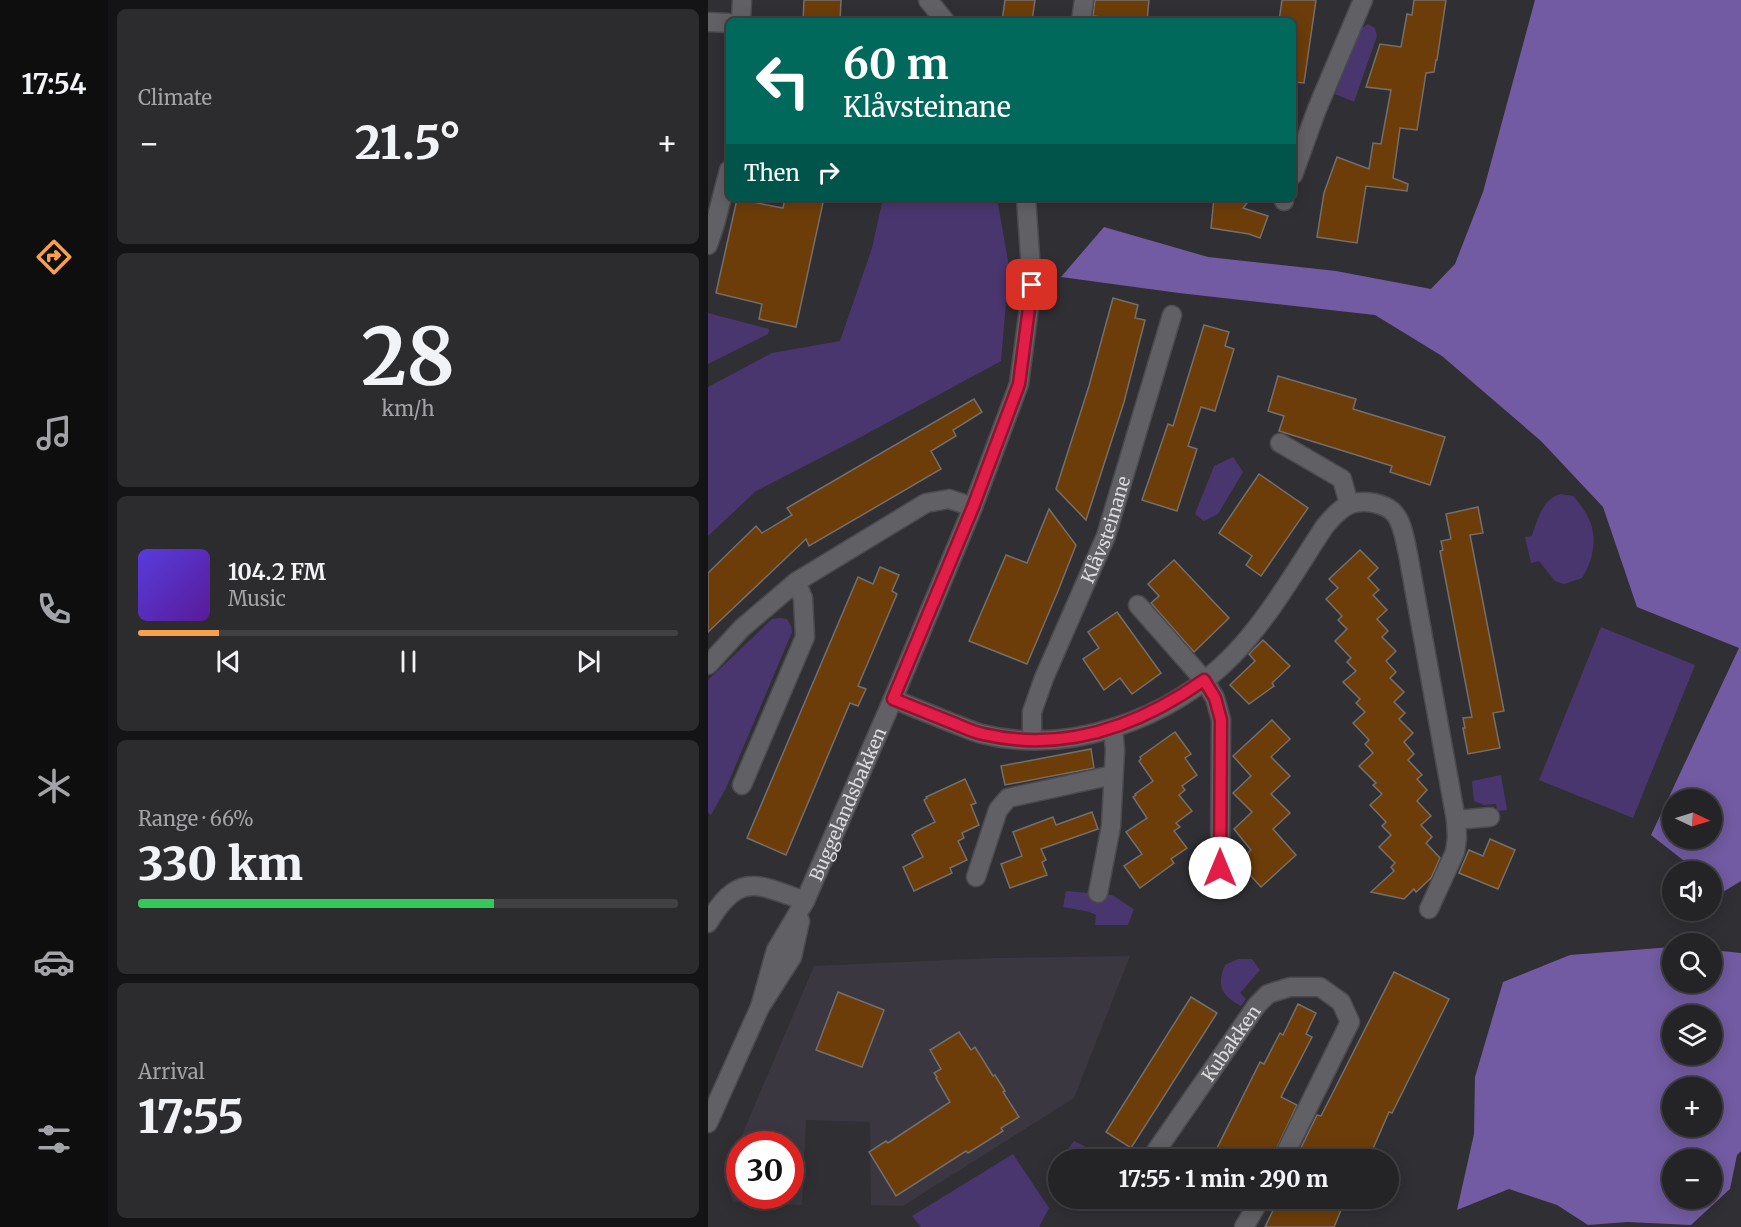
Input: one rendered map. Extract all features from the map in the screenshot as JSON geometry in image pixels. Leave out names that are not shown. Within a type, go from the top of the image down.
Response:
[{"type":"street","points":[[741,18],[742,0]]},
{"type":"street","points":[[928,0],[943,18]]},
{"type":"street","points":[[1081,18],[1083,0]]},
{"type":"street","points":[[1296,167],[1362,0]]},
{"type":"street","points":[[708,22],[726,23]]},
{"type":"street","points":[[708,245],[726,182]]},
{"type":"street","name":"Buggelandsbakken","points":[[708,1122],[760,1007],[776,950],[805,901],[893,699],[973,507],[1019,384],[1032,285],[1026,201]]},
{"type":"street","name":"Klåvsteinane","points":[[1032,740],[1032,712],[1044,678],[1106,536],[1172,315]]},
{"type":"street","points":[[1280,443],[1342,479],[1349,504]]},
{"type":"street","points":[[708,665],[742,628],[796,582],[926,503],[949,499],[973,507]]},
{"type":"street","points":[[893,699],[980,734],[1001,738],[1065,739],[1113,728],[1147,716],[1182,696],[1233,655],[1253,631],[1338,511],[1349,504],[1363,501],[1388,507],[1400,523],[1408,554],[1456,820],[1455,852],[1429,909]]},
{"type":"street","points":[[742,785],[805,637],[803,598],[796,582]]},
{"type":"street","points":[[1138,605],[1204,680],[1215,698],[1221,720],[1220,868]]},
{"type":"street","points":[[1098,893],[1111,826],[1115,750],[1113,728]]},
{"type":"street","points":[[975,877],[998,810],[1008,798],[1113,775]]},
{"type":"street","points":[[1456,820],[1490,817]]},
{"type":"street","points":[[708,923],[726,896],[743,886],[763,887],[805,901]]},
{"type":"street","name":"Kubakken","points":[[1157,1149],[1257,1005],[1268,994],[1290,987],[1320,987],[1341,1002],[1350,1022],[1287,1149]]},
{"type":"street","points":[[1244,1227],[1255,1209]]},
{"type":"shaded area","points":[[1535,0],[1741,0],[1741,881],[1723,892],[1722,861],[1684,861],[1669,849],[1722,849],[1722,789],[1673,789],[1739,648],[1637,607],[1603,507],[1541,441],[1442,356],[1375,315],[1061,277],[1104,227],[1208,257],[1336,271],[1431,289],[1455,264],[1483,192]]},
{"type":"shaded area","points":[[1368,24],[1375,28],[1377,36],[1354,102],[1335,94],[1361,29]]},
{"type":"shaded area","points":[[882,201],[998,201],[1009,267],[1001,361],[756,491],[708,536],[708,387],[772,353],[840,341],[872,248]]},
{"type":"shaded area","points":[[708,313],[769,329],[768,334],[708,364]]},
{"type":"shaded area","points":[[1233,457],[1243,472],[1218,514],[1204,521],[1195,514],[1214,466]]},
{"type":"shaded area","points":[[1561,494],[1573,496],[1581,506],[1590,520],[1594,538],[1591,559],[1582,578],[1564,584],[1555,581],[1539,561],[1531,563],[1525,537],[1532,536],[1545,505]]},
{"type":"shaded area","points":[[772,619],[787,619],[792,632],[726,788],[711,815],[708,813],[708,680]]},
{"type":"shaded area","points":[[1601,627],[1695,665],[1633,818],[1539,780]]},
{"type":"shaded area","points":[[1501,775],[1507,810],[1497,811],[1496,804],[1484,805],[1474,801],[1472,781]]},
{"type":"shaded area","points":[[1662,812],[1662,844],[1651,835]]},
{"type":"shaded area","points":[[1066,891],[1112,895],[1134,909],[1128,925],[1095,925],[1096,915],[1063,907]]},
{"type":"shaded area","points":[[1662,948],[1662,993],[1722,993],[1722,951],[1741,953],[1741,1151],[1737,1155],[1730,1189],[1722,1196],[1722,1149],[1662,1149],[1662,1209],[1708,1209],[1691,1225],[1627,1222],[1588,1225],[1557,1205],[1509,1189],[1457,1210],[1474,1134],[1475,1077],[1503,982],[1570,955]]},
{"type":"shaded area","points":[[1130,956],[1074,1098],[903,1206],[871,1205],[870,1122],[806,1120],[804,1162],[804,1131],[744,1131],[814,966],[993,958]]},
{"type":"shaded area","points":[[1238,959],[1252,959],[1260,970],[1240,993],[1246,999],[1241,1006],[1225,994],[1221,985],[1225,965]]},
{"type":"shaded area","points":[[1074,1141],[1090,1149],[1068,1149]]},
{"type":"shaded area","points":[[1013,1154],[1048,1209],[1039,1227],[921,1227],[912,1216]]},
{"type":"building","points":[[804,0],[841,0],[840,18],[803,18]]},
{"type":"building","points":[[1005,0],[1035,0],[1032,18],[1002,18]]},
{"type":"building","points":[[1095,0],[1149,0],[1147,18],[1093,16]]},
{"type":"building","points":[[1282,0],[1316,0],[1304,83],[1296,82],[1296,18],[1279,18]]},
{"type":"building","points":[[1414,0],[1446,0],[1437,60],[1434,72],[1426,73],[1417,130],[1400,128],[1393,178],[1408,184],[1407,191],[1366,186],[1357,243],[1317,237],[1324,193],[1337,157],[1369,169],[1373,143],[1381,144],[1391,90],[1366,87],[1380,44],[1401,47],[1407,14],[1412,15]]},
{"type":"building","points":[[737,201],[783,208],[784,201],[823,201],[796,327],[759,319],[762,304],[716,293]]},
{"type":"building","points":[[1214,201],[1249,201],[1243,208],[1268,216],[1260,238],[1211,228]]},
{"type":"building","points":[[1113,298],[1138,305],[1135,318],[1145,320],[1124,402],[1086,520],[1056,489],[1089,386]]},
{"type":"building","points":[[1204,325],[1229,332],[1225,346],[1234,349],[1215,411],[1201,407],[1188,446],[1197,449],[1177,511],[1142,500],[1168,424],[1173,426]]},
{"type":"building","points":[[1278,376],[1356,399],[1353,409],[1445,437],[1430,485],[1390,472],[1392,466],[1279,431],[1284,416],[1268,411]]},
{"type":"building","points":[[974,399],[982,412],[953,430],[956,436],[931,451],[941,469],[809,546],[806,539],[708,632],[708,573],[756,526],[762,533],[792,515],[787,508]]},
{"type":"building","points":[[1259,474],[1308,508],[1261,576],[1246,565],[1252,556],[1219,533]]},
{"type":"building","points":[[1478,507],[1483,533],[1470,535],[1504,711],[1493,713],[1500,748],[1468,754],[1463,718],[1472,717],[1440,551],[1443,550],[1441,541],[1451,539],[1446,514]]},
{"type":"building","points":[[1049,509],[1076,545],[1027,664],[969,641],[1006,555],[1027,563]]},
{"type":"building","points":[[1360,550],[1378,568],[1368,578],[1379,590],[1373,595],[1387,610],[1377,619],[1388,631],[1382,637],[1396,651],[1386,661],[1396,672],[1390,678],[1404,692],[1394,702],[1405,713],[1399,719],[1413,733],[1404,742],[1414,754],[1408,760],[1422,775],[1417,779],[1427,790],[1417,801],[1431,816],[1421,825],[1432,837],[1426,843],[1440,858],[1431,878],[1416,892],[1414,889],[1404,899],[1371,892],[1394,871],[1391,867],[1395,863],[1379,847],[1391,835],[1382,826],[1386,822],[1370,805],[1382,794],[1373,785],[1376,783],[1359,766],[1373,753],[1365,744],[1369,740],[1353,723],[1365,712],[1356,703],[1360,699],[1343,682],[1356,671],[1347,662],[1351,658],[1335,641],[1347,629],[1338,620],[1342,616],[1326,599],[1338,588],[1329,579]]},
{"type":"building","points":[[1174,560],[1229,618],[1194,652],[1151,603],[1159,596],[1148,584]]},
{"type":"building","points":[[880,567],[899,575],[892,591],[897,594],[858,686],[866,689],[858,706],[850,703],[786,855],[747,838],[858,577],[873,584]]},
{"type":"building","points":[[1117,612],[1161,673],[1132,694],[1120,678],[1104,690],[1083,659],[1099,648],[1088,632]]},
{"type":"building","points":[[1263,640],[1290,666],[1272,683],[1274,686],[1249,704],[1230,685],[1255,661],[1249,654]]},
{"type":"building","points":[[1272,720],[1290,739],[1271,757],[1290,776],[1271,794],[1290,813],[1273,829],[1296,855],[1261,887],[1238,862],[1251,850],[1234,829],[1252,812],[1233,793],[1251,776],[1233,756]]},
{"type":"building","points":[[1175,732],[1191,754],[1185,758],[1197,775],[1182,786],[1185,790],[1179,795],[1192,811],[1176,823],[1180,827],[1174,831],[1187,848],[1171,859],[1174,863],[1140,888],[1124,866],[1142,854],[1126,832],[1147,818],[1133,797],[1153,781],[1139,761],[1140,757]]},
{"type":"building","points":[[1091,749],[1094,768],[1005,785],[1001,766]]},
{"type":"building","points":[[965,779],[976,803],[971,805],[979,825],[962,833],[964,838],[958,841],[967,860],[950,868],[952,873],[914,891],[903,867],[923,857],[912,835],[935,822],[924,800]]},
{"type":"building","points":[[1092,812],[1098,829],[1041,849],[1046,860],[1042,862],[1047,875],[1010,888],[1001,864],[1022,856],[1013,832],[1053,817],[1056,825]]},
{"type":"building","points":[[1490,839],[1515,850],[1498,889],[1459,873],[1469,850],[1483,856]]},
{"type":"building","points":[[1394,972],[1449,999],[1392,1113],[1389,1112],[1373,1149],[1300,1149],[1317,1115],[1321,1116]]},
{"type":"building","points":[[838,992],[884,1010],[862,1067],[816,1050]]},
{"type":"building","points":[[1191,997],[1217,1013],[1131,1148],[1106,1132]]},
{"type":"building","points":[[1298,1004],[1316,1013],[1306,1034],[1312,1037],[1281,1097],[1297,1105],[1276,1149],[1216,1149],[1260,1062],[1264,1064],[1280,1033],[1283,1035]]},
{"type":"building","points":[[959,1032],[971,1050],[975,1047],[993,1076],[995,1075],[1019,1117],[1001,1128],[1003,1131],[968,1153],[966,1151],[896,1196],[869,1152],[886,1141],[888,1143],[950,1102],[934,1073],[941,1069],[930,1050]]},
{"type":"building","points":[[1274,1209],[1341,1209],[1334,1227],[1265,1227]]},
{"type":"route","points":[[1032,285],[1019,384],[973,507],[893,699],[980,734],[1032,740],[1065,739],[1113,728],[1147,716],[1204,680],[1215,698],[1221,720],[1220,868]]}]
